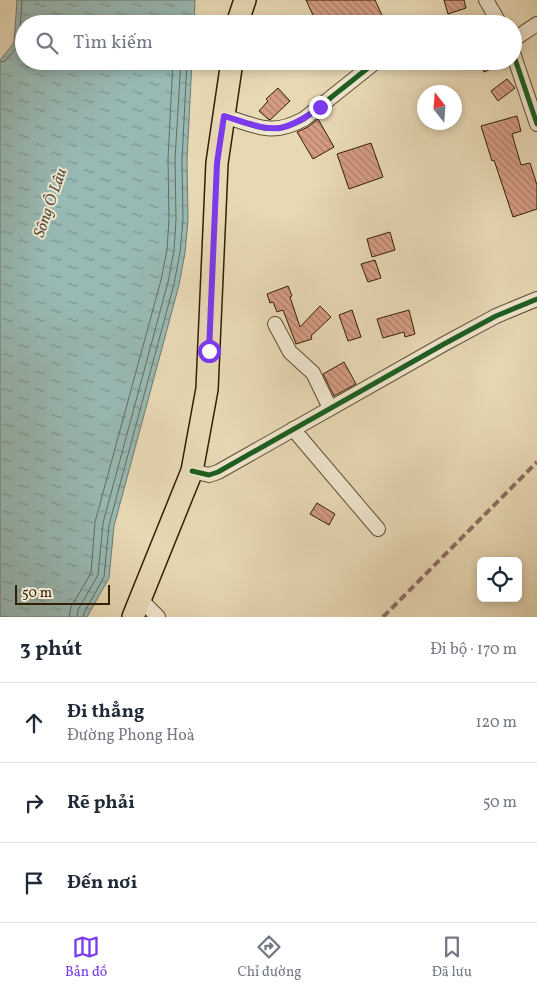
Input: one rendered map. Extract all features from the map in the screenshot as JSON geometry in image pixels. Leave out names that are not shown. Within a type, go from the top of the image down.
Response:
[{"type":"main road","points":[[240,15],[245,0]]},
{"type":"main road","points":[[137,608],[192,471],[207,389],[217,163],[231,70]]},
{"type":"street","points":[[486,0],[495,15]]},
{"type":"street","points":[[522,34],[537,24]]},
{"type":"street","points":[[224,116],[268,130],[293,125],[304,119],[365,70]]},
{"type":"street","points":[[519,70],[537,124]]},
{"type":"street","points":[[192,471],[209,475],[218,472],[444,344],[496,316],[537,299]]},
{"type":"street","points":[[275,324],[290,352],[313,373],[330,408]]},
{"type":"street","points":[[293,430],[378,529]]},
{"type":"street","points":[[137,608],[158,617]]},
{"type":"water","points":[[17,0],[195,0],[194,15],[16,15]]},
{"type":"water","name":"Sông Ô Lâu","points":[[15,29],[15,70],[192,70],[187,160],[188,220],[185,253],[179,285],[114,526],[109,578],[87,617],[0,617],[0,60],[14,43]]},
{"type":"building","points":[[306,0],[375,0],[382,15],[313,15]]},
{"type":"building","points":[[444,0],[464,0],[466,8],[448,14]]},
{"type":"building","points":[[507,79],[515,88],[498,101],[491,91]]},
{"type":"building","points":[[278,88],[290,101],[270,120],[259,111],[268,101],[266,99]]},
{"type":"building","points":[[517,116],[521,131],[512,134],[521,165],[530,163],[537,185],[537,209],[513,217],[481,126]]},
{"type":"building","points":[[318,119],[334,147],[313,159],[297,132],[308,127]]},
{"type":"building","points":[[371,143],[383,177],[349,189],[337,154]]},
{"type":"building","points":[[390,232],[395,250],[372,257],[367,239]]},
{"type":"building","points":[[375,260],[381,278],[368,282],[361,264]]},
{"type":"building","points":[[288,286],[300,327],[320,306],[331,317],[311,336],[312,339],[296,344],[283,310],[277,312],[273,302],[270,303],[267,294]]},
{"type":"building","points":[[352,310],[361,337],[348,341],[339,315]]},
{"type":"building","points":[[409,310],[415,334],[405,337],[404,332],[383,338],[377,319]]},
{"type":"building","points":[[344,362],[356,384],[334,396],[323,374]]},
{"type":"building","points":[[317,503],[335,514],[329,525],[310,514]]},
{"type":"marked path","points":[[383,617],[537,462]]},
{"type":"cycle path","points":[[224,116],[264,128],[282,128],[304,119],[365,70]]},
{"type":"cycle path","points":[[519,70],[537,124]]},
{"type":"cycle path","points":[[192,471],[209,475],[218,472],[444,344],[496,316],[537,299]]},
{"type":"route","points":[[209,351],[217,163],[224,116],[268,130],[293,125],[320,107]]}]
